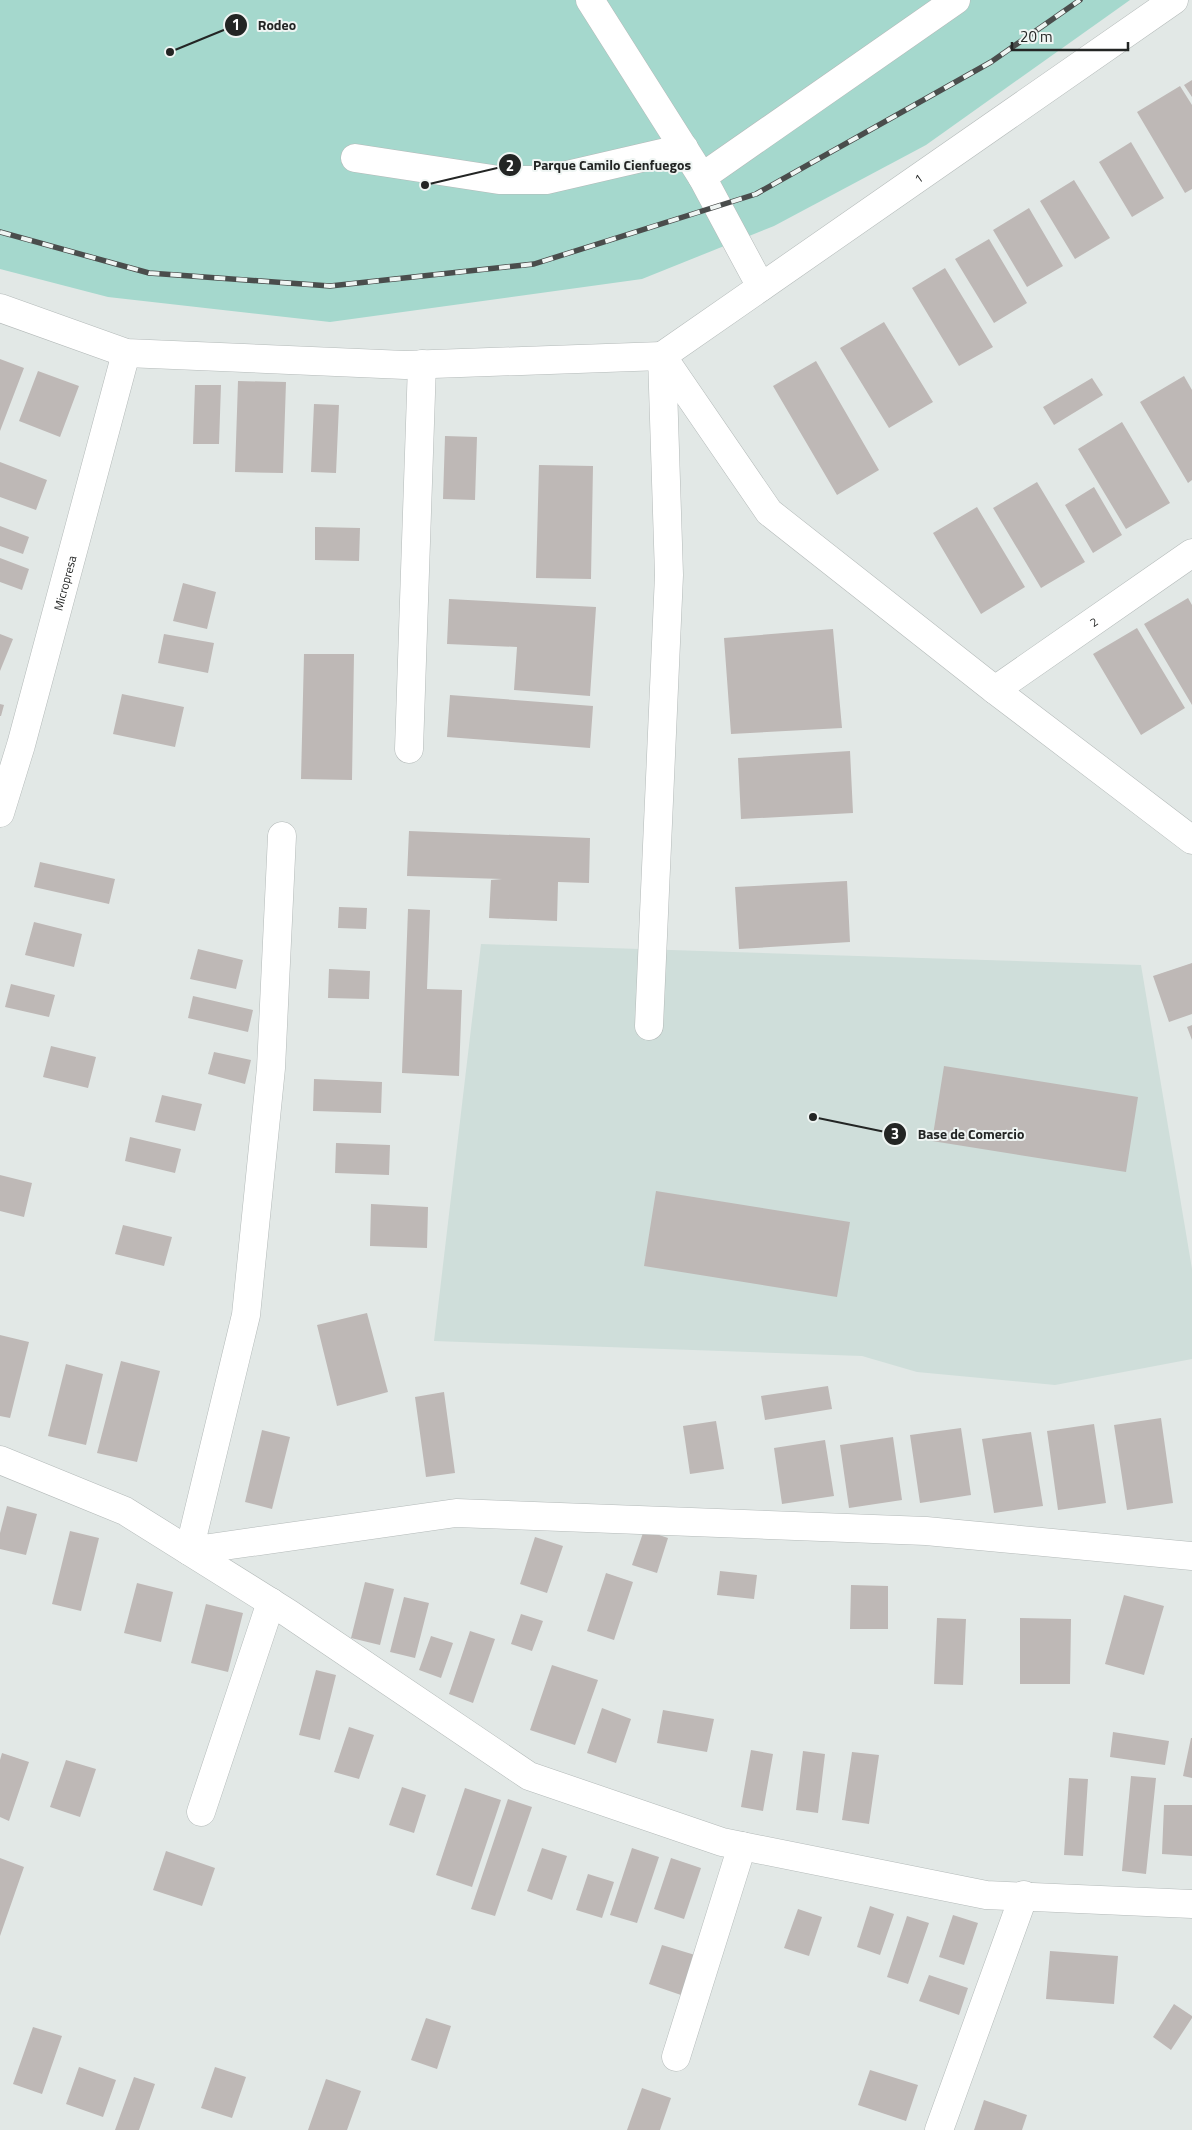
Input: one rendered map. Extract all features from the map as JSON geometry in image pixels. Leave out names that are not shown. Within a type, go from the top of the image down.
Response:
[{"type":"street","points":[[590,0],[702,177],[761,287]]},
{"type":"street","points":[[702,177],[956,0]]},
{"type":"street","name":"1","points":[[662,356],[1174,0]]},
{"type":"street","points":[[355,158],[499,180],[546,180],[684,148]]},
{"type":"street","points":[[0,308],[126,353],[422,364],[662,356]]},
{"type":"street","name":"Micropresa","points":[[0,813],[10,743],[126,353]]},
{"type":"street","points":[[662,356],[769,512],[995,690],[1192,840]]},
{"type":"street","points":[[649,1026],[669,576],[662,356]]},
{"type":"street","points":[[409,749],[422,364]]},
{"type":"street","name":"2","points":[[995,690],[1192,553]]},
{"type":"street","points":[[189,1551],[246,1315],[271,1068],[282,836]]},
{"type":"street","points":[[0,1460],[125,1510],[271,1602],[529,1776],[722,1842],[986,1895],[1192,1904]]},
{"type":"street","points":[[189,1551],[456,1513],[926,1531],[1192,1556]]},
{"type":"street","points":[[200,1812],[271,1602]]},
{"type":"street","points":[[676,2057],[742,1846]]},
{"type":"street","points":[[939,2130],[1024,1896]]},
{"type":"shaded area","points":[[481,944],[1141,965],[1192,1269],[1192,1359],[1055,1385],[917,1372],[862,1356],[434,1341]]},
{"type":"green space","points":[[0,0],[1130,0],[926,145],[774,226],[642,279],[330,322],[108,297],[0,269]]},
{"type":"building","points":[[1192,80],[1192,97],[1184,85]]},
{"type":"building","points":[[1180,86],[1192,105],[1192,189],[1185,193],[1137,112]]},
{"type":"building","points":[[1131,142],[1164,198],[1132,217],[1099,162]]},
{"type":"building","points":[[1074,180],[1110,238],[1075,259],[1040,201]]},
{"type":"building","points":[[1029,208],[1063,266],[1027,287],[993,230]]},
{"type":"building","points":[[989,239],[1027,303],[994,323],[955,259]]},
{"type":"building","points":[[945,268],[993,347],[959,366],[912,288]]},
{"type":"building","points":[[884,322],[933,402],[889,428],[840,348]]},
{"type":"building","points":[[0,359],[24,368],[0,431]]},
{"type":"building","points":[[816,361],[879,470],[837,495],[773,386]]},
{"type":"building","points":[[38,371],[79,386],[60,437],[19,421]]},
{"type":"building","points":[[1184,376],[1192,390],[1192,480],[1188,483],[1140,402]]},
{"type":"building","points":[[1092,378],[1103,395],[1054,425],[1043,407]]},
{"type":"building","points":[[238,381],[286,382],[283,473],[235,472]]},
{"type":"building","points":[[195,385],[221,385],[219,444],[193,444]]},
{"type":"building","points":[[314,404],[339,405],[336,473],[311,472]]},
{"type":"building","points":[[1122,422],[1170,503],[1126,529],[1078,449]]},
{"type":"building","points":[[445,436],[477,437],[475,500],[443,499]]},
{"type":"building","points":[[0,462],[47,480],[36,510],[0,497]]},
{"type":"building","points":[[539,465],[593,466],[591,579],[536,578]]},
{"type":"building","points":[[1037,482],[1085,562],[1041,588],[993,508]]},
{"type":"building","points":[[1094,487],[1122,535],[1093,553],[1065,505]]},
{"type":"building","points":[[977,507],[1025,587],[981,614],[933,533]]},
{"type":"building","points":[[0,526],[29,537],[23,554],[0,546]]},
{"type":"building","points":[[315,527],[360,528],[359,561],[315,560]]},
{"type":"building","points":[[0,558],[29,569],[22,590],[0,582]]},
{"type":"building","points":[[183,583],[216,592],[207,629],[173,621]]},
{"type":"building","points":[[1188,598],[1192,605],[1192,705],[1144,624]]},
{"type":"building","points":[[449,599],[596,607],[590,696],[514,690],[517,647],[447,644]]},
{"type":"building","points":[[1137,628],[1185,708],[1141,735],[1093,654]]},
{"type":"building","points":[[833,629],[842,728],[731,734],[724,638]]},
{"type":"building","points":[[0,634],[13,639],[0,671]]},
{"type":"building","points":[[164,634],[214,643],[208,673],[158,663]]},
{"type":"building","points":[[304,654],[354,654],[352,780],[301,779]]},
{"type":"building","points":[[122,694],[184,707],[175,747],[113,734]]},
{"type":"building","points":[[450,695],[593,706],[590,748],[447,737]]},
{"type":"building","points":[[0,704],[4,705],[1,716],[0,716]]},
{"type":"building","points":[[850,751],[853,813],[741,819],[738,758]]},
{"type":"building","points":[[409,831],[590,838],[589,883],[558,882],[557,921],[489,918],[491,880],[502,879],[407,876]]},
{"type":"building","points":[[40,862],[115,879],[109,904],[34,887]]},
{"type":"building","points":[[847,881],[850,942],[739,949],[735,887]]},
{"type":"building","points":[[339,907],[367,908],[366,929],[338,928]]},
{"type":"building","points":[[408,909],[430,910],[427,989],[462,990],[459,1076],[402,1073]]},
{"type":"building","points":[[34,922],[82,934],[74,967],[25,955]]},
{"type":"building","points":[[198,949],[243,960],[236,989],[190,979]]},
{"type":"building","points":[[1192,963],[1192,1014],[1169,1022],[1153,976]]},
{"type":"building","points":[[329,969],[370,971],[369,999],[328,998]]},
{"type":"building","points":[[11,984],[55,995],[49,1017],[5,1007]]},
{"type":"building","points":[[193,996],[253,1010],[248,1032],[188,1018]]},
{"type":"building","points":[[1192,1025],[1192,1040],[1187,1027]]},
{"type":"building","points":[[51,1046],[96,1057],[88,1088],[43,1077]]},
{"type":"building","points":[[214,1052],[251,1060],[245,1084],[208,1074]]},
{"type":"building","points":[[944,1066],[1138,1097],[1126,1172],[932,1141]]},
{"type":"building","points":[[314,1079],[382,1082],[381,1113],[313,1111]]},
{"type":"building","points":[[162,1095],[202,1104],[195,1131],[155,1122]]},
{"type":"building","points":[[130,1137],[181,1149],[175,1173],[125,1161]]},
{"type":"building","points":[[336,1143],[390,1145],[389,1175],[335,1173]]},
{"type":"building","points":[[0,1175],[32,1183],[24,1217],[0,1211]]},
{"type":"building","points":[[656,1191],[850,1222],[837,1297],[644,1266]]},
{"type":"building","points":[[371,1204],[428,1207],[427,1248],[370,1246]]},
{"type":"building","points":[[123,1225],[172,1237],[164,1266],[115,1254]]},
{"type":"building","points":[[367,1313],[388,1392],[337,1406],[317,1325]]},
{"type":"building","points":[[0,1335],[29,1342],[10,1418],[0,1416]]},
{"type":"building","points":[[121,1361],[160,1371],[137,1462],[97,1453]]},
{"type":"building","points":[[66,1364],[103,1374],[86,1445],[48,1436]]},
{"type":"building","points":[[828,1386],[832,1409],[765,1420],[761,1396]]},
{"type":"building","points":[[444,1392],[455,1473],[426,1477],[415,1397]]},
{"type":"building","points":[[1161,1418],[1173,1503],[1127,1510],[1114,1425]]},
{"type":"building","points":[[716,1421],[724,1469],[690,1474],[683,1426]]},
{"type":"building","points":[[1094,1424],[1106,1503],[1058,1510],[1047,1431]]},
{"type":"building","points":[[961,1428],[971,1495],[920,1503],[910,1435]]},
{"type":"building","points":[[262,1430],[290,1437],[272,1509],[245,1502]]},
{"type":"building","points":[[1031,1432],[1043,1506],[994,1513],[982,1439]]},
{"type":"building","points":[[893,1437],[902,1500],[849,1508],[840,1445]]},
{"type":"building","points":[[825,1440],[834,1496],[782,1504],[774,1448]]},
{"type":"building","points":[[7,1506],[37,1514],[26,1555],[0,1549],[0,1533]]},
{"type":"building","points":[[644,1530],[668,1538],[657,1573],[632,1565]]},
{"type":"building","points":[[70,1531],[99,1538],[81,1611],[52,1604]]},
{"type":"building","points":[[535,1537],[563,1546],[547,1593],[520,1584]]},
{"type":"building","points":[[720,1571],[757,1575],[754,1599],[717,1595]]},
{"type":"building","points":[[606,1573],[633,1582],[614,1640],[587,1631]]},
{"type":"building","points":[[365,1582],[394,1589],[380,1645],[351,1638]]},
{"type":"building","points":[[137,1583],[173,1592],[161,1642],[124,1633]]},
{"type":"building","points":[[851,1585],[888,1586],[888,1629],[850,1629]]},
{"type":"building","points":[[1124,1595],[1164,1606],[1144,1675],[1105,1664]]},
{"type":"building","points":[[404,1597],[429,1603],[415,1658],[390,1652]]},
{"type":"building","points":[[206,1604],[243,1613],[228,1672],[191,1663]]},
{"type":"building","points":[[521,1614],[543,1621],[532,1651],[511,1644]]},
{"type":"building","points":[[937,1618],[966,1619],[963,1685],[934,1684]]},
{"type":"building","points":[[1020,1618],[1071,1619],[1070,1684],[1020,1684]]},
{"type":"building","points":[[470,1631],[495,1639],[473,1703],[449,1694]]},
{"type":"building","points":[[431,1636],[453,1643],[441,1678],[419,1670]]},
{"type":"building","points":[[552,1665],[598,1680],[575,1745],[530,1730]]},
{"type":"building","points":[[316,1670],[336,1675],[320,1740],[299,1735]]},
{"type":"building","points":[[602,1708],[631,1719],[616,1763],[587,1753]]},
{"type":"building","points":[[663,1710],[714,1719],[707,1752],[657,1743]]},
{"type":"building","points":[[349,1727],[374,1735],[359,1779],[334,1772]]},
{"type":"building","points":[[1113,1732],[1169,1741],[1165,1765],[1110,1757]]},
{"type":"building","points":[[1192,1738],[1192,1778],[1183,1776]]},
{"type":"building","points":[[751,1750],[773,1754],[763,1811],[741,1807]]},
{"type":"building","points":[[803,1751],[825,1754],[818,1813],[796,1810]]},
{"type":"building","points":[[852,1752],[879,1755],[869,1824],[842,1820]]},
{"type":"building","points":[[2,1753],[29,1762],[9,1821],[0,1817],[0,1760]]},
{"type":"building","points":[[66,1760],[96,1769],[80,1817],[50,1807]]},
{"type":"building","points":[[1131,1776],[1156,1778],[1146,1874],[1122,1871]]},
{"type":"building","points":[[1069,1778],[1088,1779],[1083,1856],[1064,1855]]},
{"type":"building","points":[[402,1787],[426,1795],[414,1833],[389,1825]]},
{"type":"building","points":[[465,1788],[501,1800],[472,1887],[436,1875]]},
{"type":"building","points":[[508,1799],[532,1807],[495,1916],[471,1909]]},
{"type":"building","points":[[1164,1805],[1192,1805],[1192,1856],[1162,1854]]},
{"type":"building","points":[[542,1848],[567,1856],[552,1900],[527,1891]]},
{"type":"building","points":[[632,1848],[659,1857],[637,1923],[610,1915]]},
{"type":"building","points":[[166,1851],[215,1868],[202,1906],[153,1890]]},
{"type":"building","points":[[0,1858],[24,1867],[0,1936]]},
{"type":"building","points":[[671,1858],[701,1868],[684,1919],[654,1909]]},
{"type":"building","points":[[588,1874],[614,1882],[602,1918],[576,1910]]},
{"type":"building","points":[[870,1906],[894,1914],[880,1955],[857,1947]]},
{"type":"building","points":[[798,1909],[822,1917],[809,1956],[784,1948]]},
{"type":"building","points":[[953,1915],[978,1923],[964,1965],[939,1957]]},
{"type":"building","points":[[907,1916],[929,1923],[908,1984],[887,1977]]},
{"type":"building","points":[[662,1945],[695,1955],[681,1995],[649,1984]]},
{"type":"building","points":[[1050,1951],[1118,1956],[1114,2004],[1046,1999]]},
{"type":"building","points":[[929,1975],[968,1988],[959,2015],[919,2001]]},
{"type":"building","points":[[1174,2004],[1192,2016],[1192,2018],[1171,2050],[1153,2037]]},
{"type":"building","points":[[426,2018],[451,2026],[437,2069],[411,2060]]},
{"type":"building","points":[[33,2027],[62,2036],[42,2094],[13,2084]]},
{"type":"building","points":[[79,2067],[116,2080],[103,2117],[66,2104]]},
{"type":"building","points":[[215,2067],[246,2077],[232,2118],[201,2108]]},
{"type":"building","points":[[870,2070],[918,2085],[906,2121],[858,2105]]},
{"type":"building","points":[[134,2077],[155,2084],[139,2130],[115,2130]]},
{"type":"building","points":[[326,2079],[361,2091],[347,2130],[308,2130]]},
{"type":"building","points":[[642,2088],[671,2098],[660,2130],[627,2130]]},
{"type":"building","points":[[984,2100],[1027,2115],[1022,2130],[974,2130]]},
{"type":"railway","points":[[0,232],[149,273],[330,286],[534,264],[756,194],[991,62],[1080,0]]},
{"type":"place","name":"Rodeo","points":[[170,52]]},
{"type":"place","name":"Parque Camilo Cienfuegos","points":[[425,185]]},
{"type":"place","name":"Base de Comercio","points":[[813,1117]]}]
